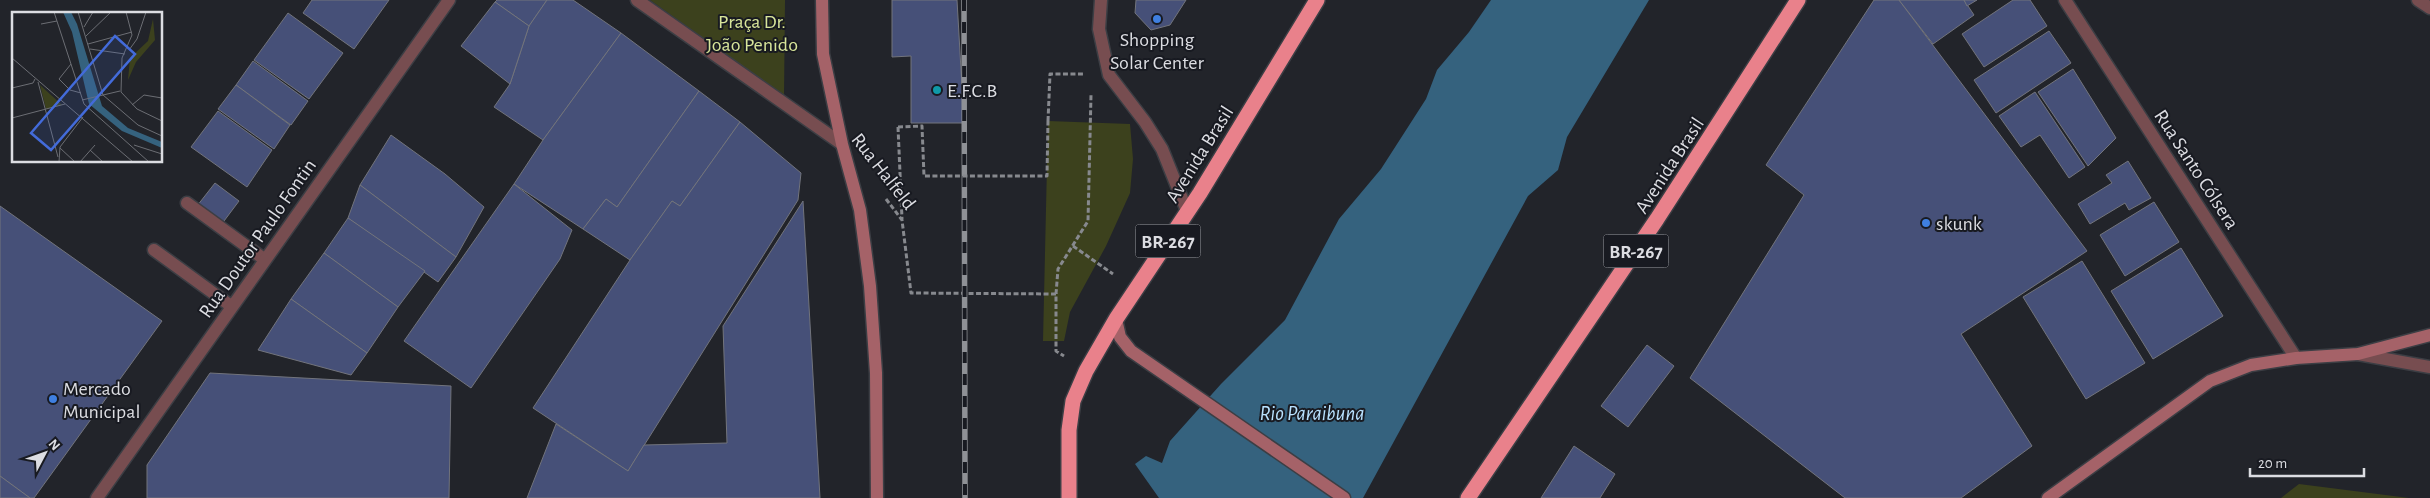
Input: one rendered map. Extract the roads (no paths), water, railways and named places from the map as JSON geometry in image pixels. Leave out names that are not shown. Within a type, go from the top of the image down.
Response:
[{"type":"highway","name":"Avenida Brasil","points":[[1069,498],[1069,430],[1073,401],[1086,371],[1116,319],[1187,211],[1317,0]]},
{"type":"highway","name":"Avenida Brasil","points":[[1468,498],[1658,219],[1798,0]]},
{"type":"street","name":"Rua Doutor Paulo Fontin","points":[[97,498],[449,0]]},
{"type":"street","name":"Rua Halfeld","points":[[636,0],[842,144]]},
{"type":"street","points":[[822,0],[823,54],[842,144],[860,210],[870,286],[876,374],[877,498]]},
{"type":"street","points":[[1101,0],[1099,29],[1109,75],[1145,122],[1162,149],[1187,211]]},
{"type":"street","name":"Rua Santo Cólsera","points":[[2065,0],[2296,358]]},
{"type":"street","points":[[2418,0],[2430,8]]},
{"type":"street","points":[[187,203],[264,260]]},
{"type":"street","points":[[154,250],[231,306]]},
{"type":"street","points":[[1116,319],[1120,337],[1131,351],[1344,498]]},
{"type":"street","points":[[2048,498],[2210,381],[2251,365],[2296,358],[2358,354],[2430,335]]},
{"type":"street","points":[[2358,354],[2430,367]]},
{"type":"water","name":"Rio Paraibuna","points":[[1491,0],[1649,0],[1567,137],[1558,170],[1528,196],[1363,498],[1159,498],[1135,464],[1146,456],[1162,463],[1170,441],[1221,384],[1285,320],[1339,219],[1381,169],[1426,99],[1437,70],[1469,32]]},
{"type":"railway","points":[[964,0],[965,498]]},
{"type":"place","name":"Shopping Solar Center","points":[[1157,19]]},
{"type":"place","name":"E.F.C.B","points":[[937,90]]},
{"type":"place","name":"skunk","points":[[1926,223]]},
{"type":"place","name":"Mercado Municipal","points":[[53,399]]},
{"type":"park label","name":"Praça Dr. João Penido","points":[[752,32]]}]
